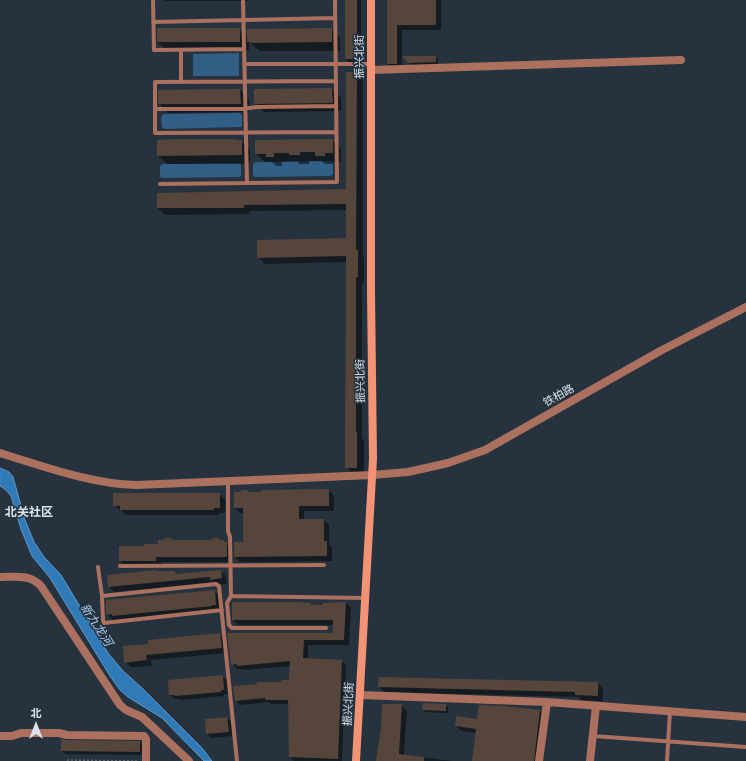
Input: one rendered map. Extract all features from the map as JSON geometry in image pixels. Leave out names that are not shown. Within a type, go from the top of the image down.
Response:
[{"type":"street","name":"振兴北街","points":[[356,761],[372,475],[371,0]]},
{"type":"street","points":[[371,67],[680,60]]},
{"type":"street","name":"铁柏路","points":[[0,453],[99,482],[116,485],[372,475],[414,471],[448,463],[486,450],[662,350],[746,307]]},
{"type":"street","points":[[0,577],[29,577],[35,580],[41,586],[120,706],[142,717],[190,761]]},
{"type":"street","points":[[360,695],[547,702],[746,717]]},
{"type":"street","points":[[539,761],[547,702]]},
{"type":"street","points":[[590,761],[596,706]]},
{"type":"street","points":[[0,736],[12,736],[21,733],[144,736],[146,739],[146,761]]},
{"type":"lane","points":[[153,0],[154,50],[244,49]]},
{"type":"lane","points":[[243,0],[247,183]]},
{"type":"lane","points":[[160,184],[337,182],[335,0]]},
{"type":"lane","points":[[154,22],[335,18]]},
{"type":"lane","points":[[181,50],[181,82]]},
{"type":"lane","points":[[244,64],[336,64],[371,67]]},
{"type":"lane","points":[[336,81],[155,82],[155,133],[336,132]]},
{"type":"lane","points":[[155,109],[336,106]]},
{"type":"lane","points":[[228,481],[228,531],[230,537],[231,566],[231,596],[227,603],[229,625],[232,628],[326,628]]},
{"type":"lane","points":[[120,566],[324,565]]},
{"type":"lane","points":[[98,567],[104,623],[222,610]]},
{"type":"lane","points":[[102,596],[216,584],[219,586],[237,761]]},
{"type":"lane","points":[[231,596],[366,598]]},
{"type":"lane","points":[[667,761],[670,711]]},
{"type":"lane","points":[[593,736],[746,747]]},
{"type":"path","points":[[67,760],[146,761]]},
{"type":"shaded area","points":[[239,53],[239,76],[193,76],[193,54]]},
{"type":"shaded area","points":[[240,113],[242,115],[242,126],[240,127],[164,129],[162,127],[161,117],[164,114]]},
{"type":"shaded area","points":[[331,161],[333,164],[333,174],[331,176],[255,177],[253,175],[253,165],[255,162]]},
{"type":"shaded area","points":[[239,163],[241,165],[241,176],[239,177],[160,177],[160,166],[163,164]]},
{"type":"shaded area","points":[[0,468],[9,472],[13,477],[25,520],[34,542],[44,557],[61,575],[108,653],[123,671],[202,748],[212,761],[204,761],[162,718],[128,697],[120,690],[50,578],[32,556],[21,529],[11,496],[0,486]]},
{"type":"building","points":[[345,0],[357,0],[357,59],[345,59]]},
{"type":"building","points":[[387,0],[436,0],[436,25],[397,25],[397,64],[387,64]]},
{"type":"building","points":[[157,28],[239,28],[240,42],[157,42]]},
{"type":"building","points":[[332,28],[332,42],[247,42],[247,29]]},
{"type":"building","points":[[402,56],[436,56],[436,62],[408,63]]},
{"type":"building","points":[[346,72],[357,72],[357,468],[345,468],[346,256],[257,258],[257,240],[346,238],[346,204],[244,205],[244,208],[157,208],[157,193],[346,189]]},
{"type":"building","points":[[332,88],[333,103],[254,104],[254,89]]},
{"type":"building","points":[[240,89],[241,104],[158,104],[158,90]]},
{"type":"building","points":[[333,139],[333,153],[325,153],[325,156],[315,156],[315,152],[300,152],[300,155],[274,153],[274,157],[266,157],[266,154],[255,154],[255,140]]},
{"type":"building","points":[[157,140],[242,140],[242,155],[157,156]]},
{"type":"building","points":[[329,489],[329,506],[299,506],[299,519],[324,519],[324,541],[327,541],[327,556],[234,557],[234,542],[243,542],[243,508],[234,508],[234,492],[241,492],[241,490],[248,490],[248,492],[261,492],[261,490]]},
{"type":"building","points":[[113,493],[220,493],[220,508],[214,508],[214,510],[120,510],[120,506],[113,506]]},
{"type":"building","points":[[164,538],[172,538],[172,540],[212,540],[212,538],[219,538],[219,540],[224,540],[224,542],[227,542],[227,557],[156,557],[156,561],[119,561],[119,546],[144,546],[144,544],[158,544],[158,540],[164,540]]},
{"type":"building","points":[[156,570],[175,571],[176,574],[221,570],[222,578],[210,580],[210,577],[108,587],[107,575]]},
{"type":"building","points":[[215,590],[216,605],[212,606],[112,616],[112,614],[106,615],[106,600]]},
{"type":"building","points":[[232,602],[296,602],[311,603],[311,605],[323,605],[323,603],[346,602],[344,640],[304,640],[303,658],[342,660],[338,759],[289,757],[288,700],[265,700],[265,698],[235,701],[233,686],[257,684],[257,682],[281,682],[281,680],[289,680],[290,661],[237,666],[237,664],[231,665],[227,633],[333,633],[333,620],[232,620]]},
{"type":"building","points":[[220,633],[222,648],[146,655],[147,660],[124,663],[123,646],[148,644],[148,640]]},
{"type":"building","points":[[223,675],[224,690],[221,690],[221,692],[175,696],[169,695],[168,680]]},
{"type":"building","points":[[379,677],[598,682],[598,696],[575,695],[575,692],[378,687]]},
{"type":"building","points":[[423,703],[446,704],[446,711],[422,710]]},
{"type":"building","points":[[382,704],[402,704],[399,754],[424,757],[424,761],[376,761],[381,728]]},
{"type":"building","points":[[479,705],[540,710],[534,761],[472,761],[476,729],[455,726],[456,716],[477,719]]},
{"type":"building","points":[[227,717],[229,732],[206,734],[205,719]]},
{"type":"building","points":[[61,739],[140,741],[140,752],[61,751]]},
{"type":"district","name":"北关社区","points":[[29,513]]},
{"type":"water label","name":"新九龙河","points":[[96,625]]}]
